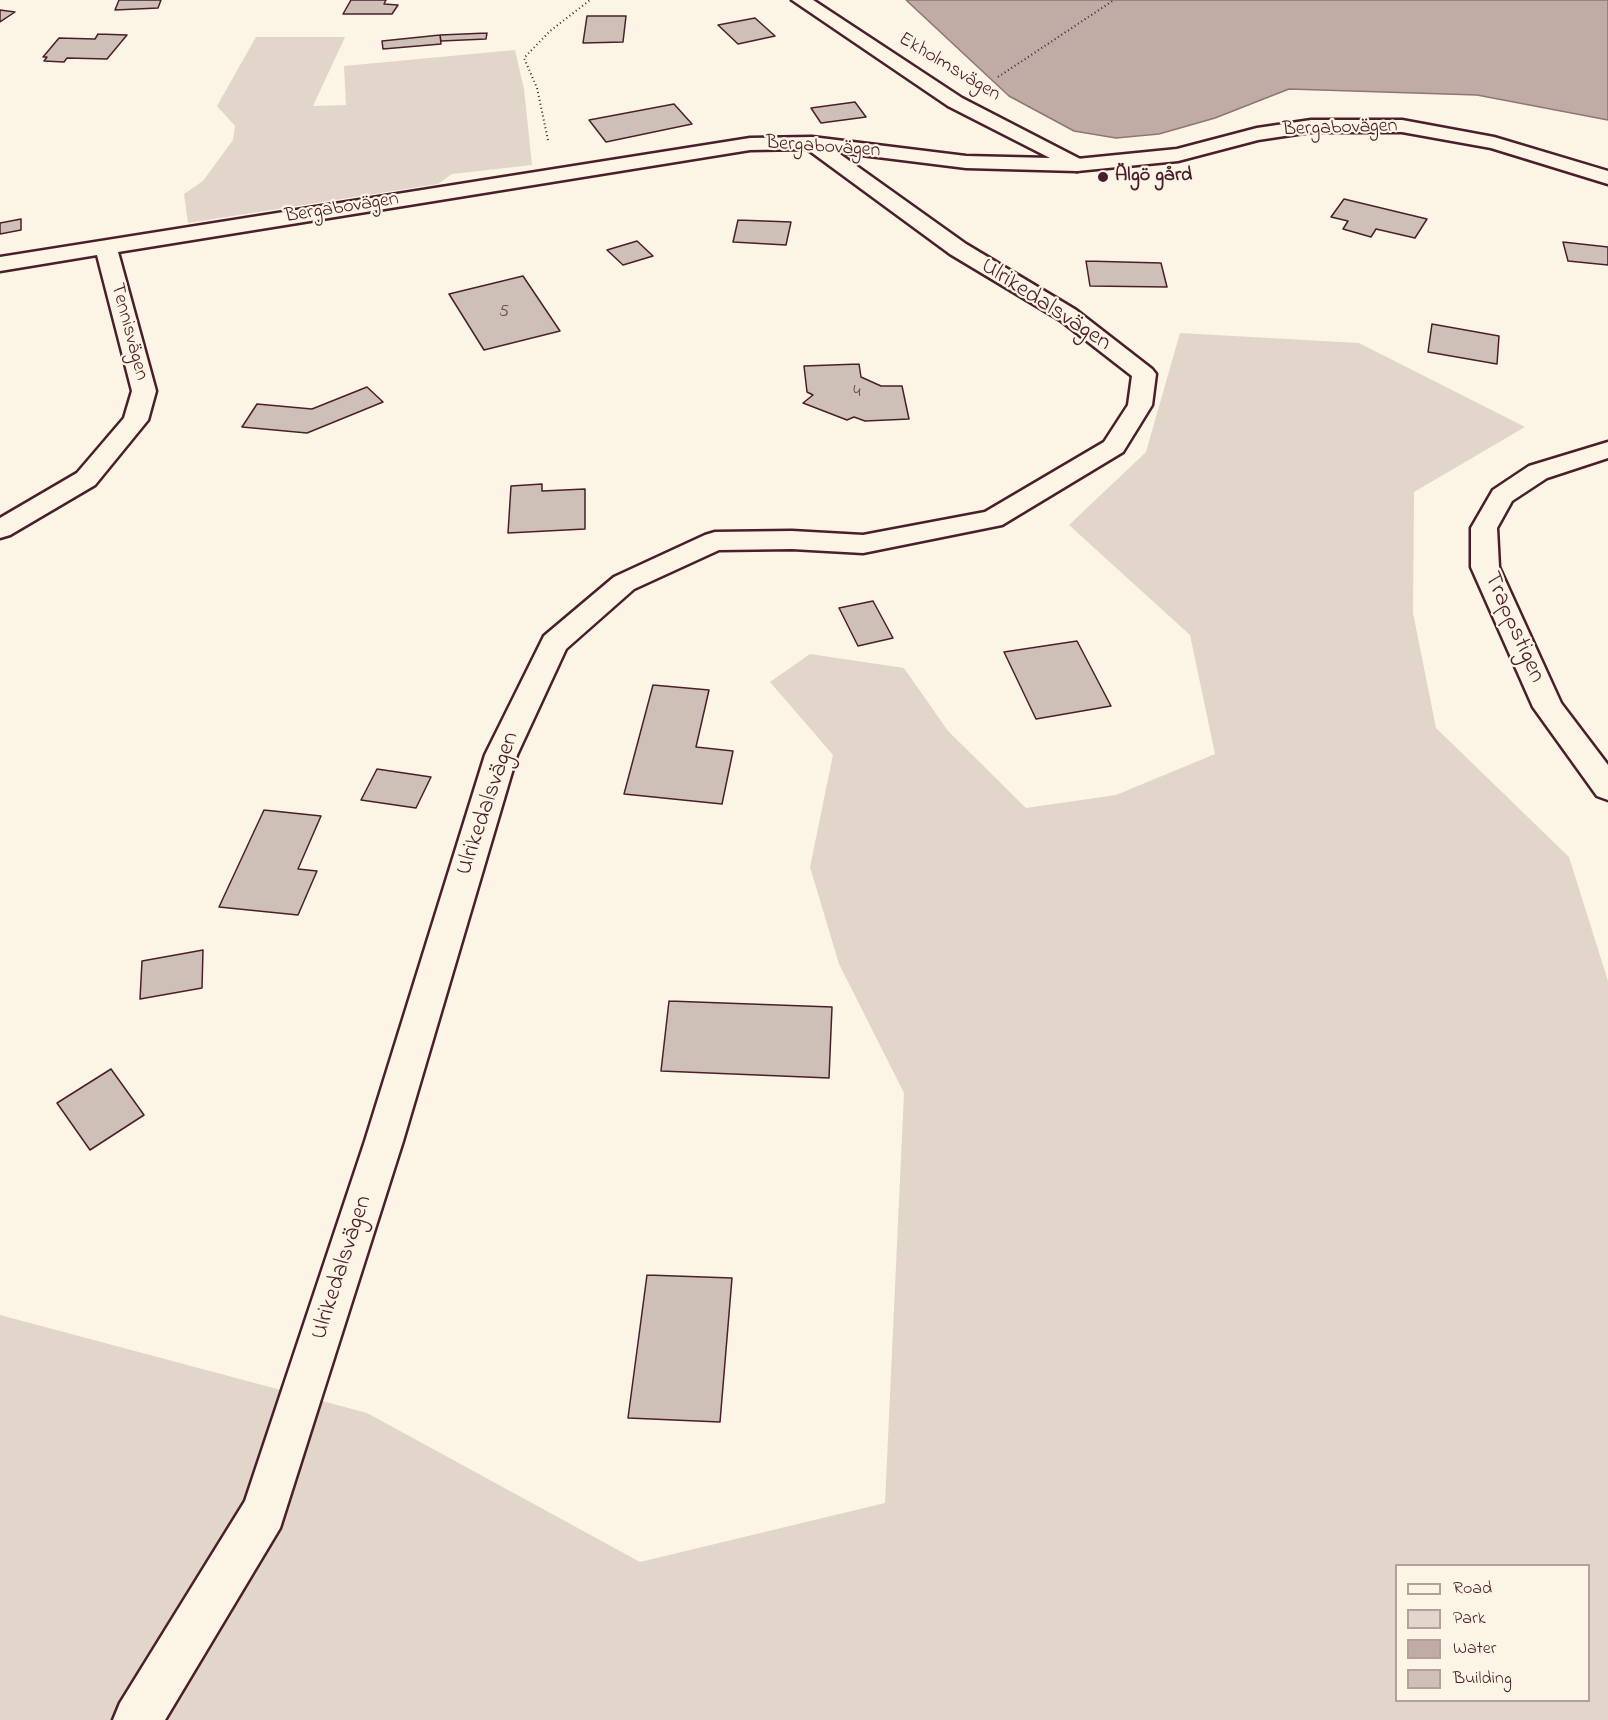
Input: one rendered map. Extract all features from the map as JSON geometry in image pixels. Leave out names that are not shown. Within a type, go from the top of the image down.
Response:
[{"type":"street","name":"Ekholmsvägen","points":[[801,0],[956,102],[1077,165]]},
{"type":"street","name":"Bergabovägen","points":[[0,264],[750,144],[812,143],[966,162],[1077,165],[1178,155],[1257,134],[1311,126],[1402,126],[1494,143],[1608,178]]},
{"type":"street","name":"Ulrikedalsvägen","points":[[137,1720],[264,1512],[384,1141],[501,754],[555,643],[624,583],[716,541],[792,540],[863,544],[993,519],[1114,447],[1140,405],[1144,374],[1068,315],[957,249],[812,143]]},
{"type":"street","name":"Tennisvägen","points":[[0,529],[86,479],[136,420],[144,391],[106,248]]},
{"type":"street","name":"Trappstigen","points":[[1608,450],[1538,472],[1502,496],[1484,528],[1485,567],[1548,707],[1608,788]]},
{"type":"path","points":[[555,174],[537,88],[527,71],[524,58],[550,31],[590,0]]},
{"type":"path","points":[[998,77],[1114,0]]},
{"type":"green space","points":[[256,37],[345,37],[313,106],[346,105],[344,66],[515,50],[524,89],[532,165],[452,174],[438,184],[188,223],[184,194],[203,181],[233,140],[235,126],[217,106]]},
{"type":"green space","points":[[1180,333],[1359,343],[1525,427],[1414,492],[1413,613],[1436,728],[1569,857],[1608,981],[1608,1720],[0,1720],[0,1315],[367,1413],[640,1562],[885,1503],[904,1093],[839,964],[810,867],[833,755],[770,682],[810,654],[904,668],[948,731],[1026,808],[1116,795],[1215,754],[1190,635],[1069,525],[1146,452]]},
{"type":"water","points":[[906,0],[1608,0],[1608,120],[1477,95],[1289,89],[1215,118],[1159,134],[1116,138],[1074,131],[1009,96]]},
{"type":"building","points":[[119,0],[161,0],[158,8],[115,10]]},
{"type":"building","points":[[351,0],[386,0],[384,4],[398,5],[392,14],[343,14]]},
{"type":"building","points":[[0,10],[15,12],[0,22]]},
{"type":"building","points":[[587,16],[626,16],[623,42],[583,43]]},
{"type":"building","points":[[755,18],[775,36],[738,44],[718,25]]},
{"type":"building","points":[[487,33],[486,39],[441,41],[440,35]]},
{"type":"building","points":[[98,34],[127,35],[107,59],[67,58],[64,62],[44,61],[47,57],[43,57],[59,38],[95,39]]},
{"type":"building","points":[[440,35],[441,44],[383,49],[382,41]]},
{"type":"building","points":[[855,102],[866,117],[821,123],[811,108]]},
{"type":"building","points":[[674,104],[692,124],[606,142],[589,120]]},
{"type":"building","points":[[1344,199],[1427,219],[1415,238],[1376,229],[1371,237],[1343,229],[1348,221],[1331,217]]},
{"type":"building","points":[[21,219],[21,230],[0,234],[0,223]]},
{"type":"building","points":[[738,220],[791,222],[786,245],[733,242]]},
{"type":"building","points":[[637,241],[653,256],[623,265],[607,250]]},
{"type":"building","points":[[1563,242],[1608,247],[1608,265],[1568,261]]},
{"type":"building","points":[[1086,261],[1161,263],[1167,287],[1090,286]]},
{"type":"building","points":[[523,276],[560,331],[484,350],[449,294]]},
{"type":"building","points":[[1432,324],[1499,336],[1497,364],[1428,352]]},
{"type":"building","points":[[859,364],[861,377],[881,386],[902,386],[909,419],[865,421],[854,417],[847,420],[803,403],[813,395],[807,392],[804,366]]},
{"type":"building","points":[[367,387],[383,402],[307,433],[242,427],[257,404],[312,409]]},
{"type":"building","points":[[542,484],[542,491],[585,489],[585,529],[508,533],[511,486]]},
{"type":"building","points":[[873,601],[893,638],[858,646],[839,608]]},
{"type":"building","points":[[1077,641],[1111,706],[1036,719],[1004,652]]},
{"type":"building","points":[[653,685],[709,690],[696,747],[733,751],[722,804],[624,794]]},
{"type":"building","points":[[377,769],[431,777],[416,808],[361,800]]},
{"type":"building","points":[[264,810],[321,816],[298,869],[317,871],[298,915],[219,907]]},
{"type":"building","points":[[203,950],[202,988],[140,999],[142,961]]},
{"type":"building","points":[[669,1001],[832,1007],[829,1078],[661,1071]]},
{"type":"building","points":[[111,1069],[144,1115],[90,1150],[57,1103]]},
{"type":"building","points":[[647,1275],[732,1278],[720,1422],[628,1418]]},
{"type":"place","name":"Älgö gård","points":[[1103,177]]}]
